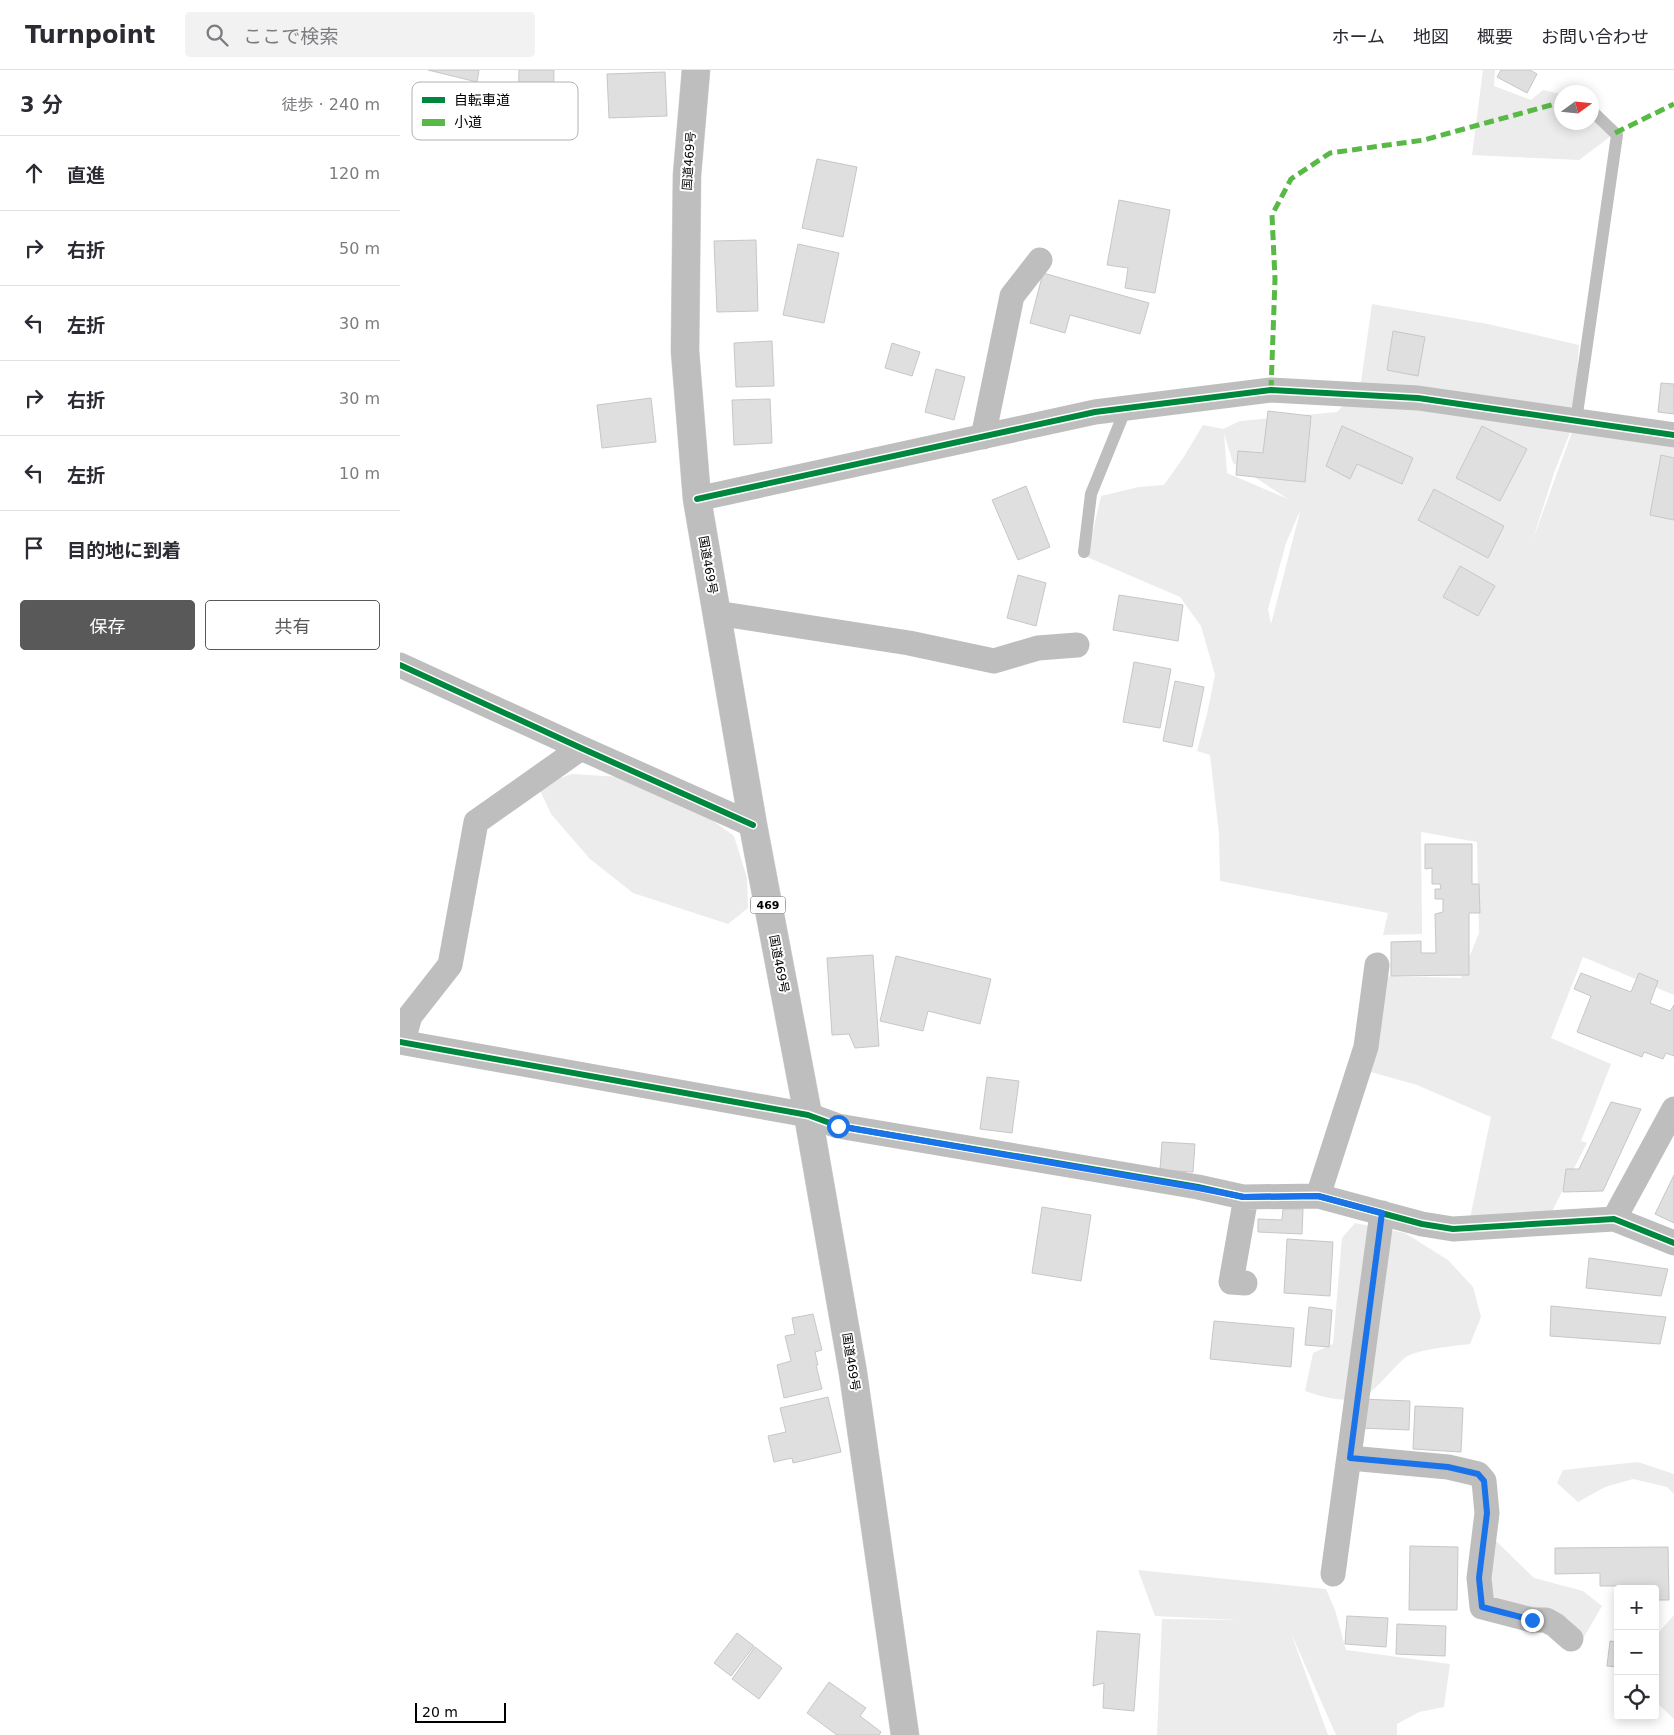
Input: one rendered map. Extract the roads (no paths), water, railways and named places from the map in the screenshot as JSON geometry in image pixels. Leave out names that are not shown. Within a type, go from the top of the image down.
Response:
[{"type":"highway","name":"国道469号","points":[[696,70],[687,175],[684,351],[697,499],[753,824],[808,1115],[853,1373],[905,1735]]},
{"type":"street","points":[[984,436],[1012,296],[1040,260]]},
{"type":"street","points":[[697,499],[1094,412],[1270,390],[1418,398],[1674,435]]},
{"type":"street","points":[[716,613],[909,643],[994,661],[1038,648],[1077,645]]},
{"type":"street","points":[[400,665],[753,824]]},
{"type":"street","points":[[581,748],[476,822],[450,966],[410,1016],[402,1042],[808,1115],[838,1126],[1246,1197],[1318,1196],[1422,1224],[1454,1229],[1614,1219],[1674,1243]]},
{"type":"street","points":[[1318,1196],[1366,1046],[1377,965]]},
{"type":"street","points":[[1614,1219],[1674,1109]]},
{"type":"street","points":[[1246,1197],[1231,1282],[1246,1283]]},
{"type":"street","points":[[1333,1574],[1382,1213]]},
{"type":"street","points":[[1350,1458],[1448,1467],[1478,1474],[1484,1481],[1487,1513],[1479,1578],[1482,1607],[1532,1620],[1546,1620],[1571,1639]]},
{"type":"lane","points":[[1576,421],[1617,135],[1599,118]]},
{"type":"lane","points":[[1084,552],[1091,494],[1126,408]]}]
